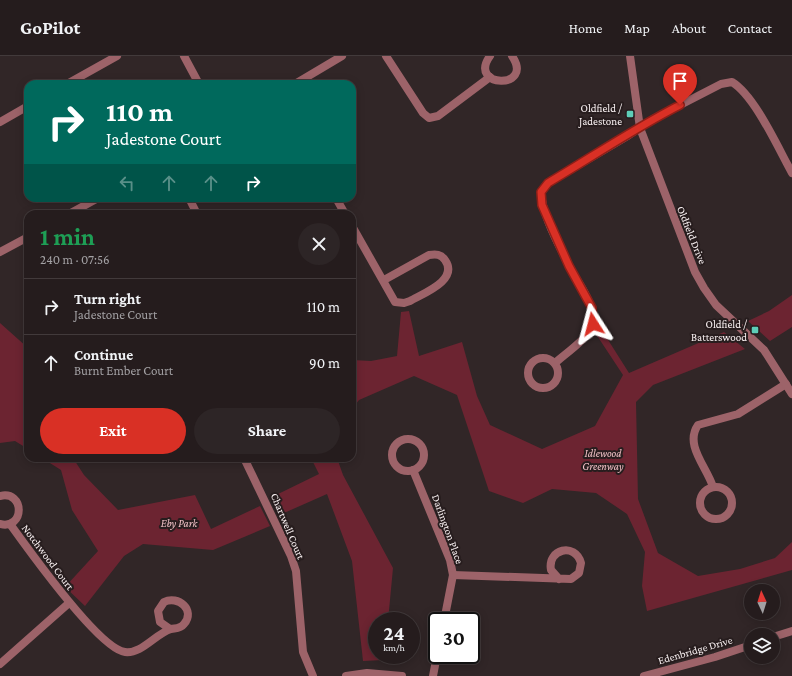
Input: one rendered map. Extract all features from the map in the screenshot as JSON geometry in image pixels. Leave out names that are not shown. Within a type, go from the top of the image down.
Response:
[{"type":"street","points":[[74,80],[117,56]]},
{"type":"street","points":[[184,56],[197,80]]},
{"type":"street","points":[[302,80],[342,56]]},
{"type":"street","points":[[386,56],[423,113],[429,118],[438,116],[490,77]]},
{"type":"street","points":[[490,56],[486,65],[487,73],[490,77],[500,82],[512,78],[516,66],[512,56]]},
{"type":"street","name":"Oldfield Drive","points":[[630,56],[640,128],[695,272],[704,288],[716,304],[764,350],[792,394]]},
{"type":"street","points":[[555,362],[589,334],[593,324],[592,308],[569,266],[542,205],[541,192],[548,183],[653,119],[721,84],[732,82],[742,88],[792,173]]},
{"type":"street","points":[[0,122],[24,108]]},
{"type":"street","points":[[76,210],[91,202]]},
{"type":"street","points":[[356,233],[384,280],[395,302],[404,304],[447,279],[449,272],[448,264],[443,258],[436,254],[429,255],[384,280]]},
{"type":"street","points":[[0,252],[24,239]]},
{"type":"street","points":[[713,487],[693,446],[692,438],[698,425],[738,414],[786,384]]},
{"type":"street","name":"Chartwell Court","points":[[246,462],[288,550],[296,571],[303,652],[313,676]]},
{"type":"street","name":"Darlington Place","points":[[413,470],[450,560],[452,574],[446,612]]},
{"type":"street","name":"Notchwood Court","points":[[0,496],[12,497],[19,505],[19,515],[16,520],[10,524],[0,524]]},
{"type":"street","name":"Notchwood Court","points":[[10,524],[69,603],[115,649],[126,652],[135,651],[170,629]]},
{"type":"street","points":[[452,574],[559,579]]},
{"type":"street","name":"Notchwood Court","points":[[0,664],[69,603]]},
{"type":"street","points":[[780,635],[792,631]]},
{"type":"street","name":"Edenbridge Drive","points":[[644,676],[715,657],[744,647]]},
{"type":"street","points":[[433,676],[435,664]]},
{"type":"street","points":[[346,676],[367,673],[402,676]]},
{"type":"green space","points":[[792,295],[792,327],[770,341],[748,321],[769,311]]},
{"type":"green space","name":"Idlewood Greenway","points":[[409,311],[419,356],[462,342],[477,396],[490,425],[542,449],[595,426],[623,375],[594,331],[598,324],[629,373],[724,332],[745,349],[653,385],[636,402],[638,499],[658,553],[698,576],[740,569],[775,558],[792,542],[792,570],[647,611],[642,586],[645,552],[627,514],[596,493],[552,489],[523,503],[489,491],[457,395],[414,376],[359,400],[356,404],[356,360],[371,361],[397,356],[401,312]]},
{"type":"green space","points":[[0,323],[24,344],[24,447],[15,441],[0,443]]},
{"type":"green space","name":"Eby Park","points":[[48,462],[76,462],[84,475],[118,510],[195,495],[211,529],[260,506],[270,526],[213,550],[143,544],[124,556],[85,606],[65,587],[98,551],[72,510],[61,470]]},
{"type":"green space","points":[[313,462],[338,462],[343,475],[393,568],[389,612],[368,612],[368,661],[363,661],[352,561],[327,494],[284,513],[276,495],[319,474]]},
{"type":"place","name":"Oldfield / Jadestone","points":[[630,114]]},
{"type":"place","name":"Oldfield / Batterswood","points":[[755,330]]},
{"type":"route","points":[[593,324],[592,308],[569,266],[542,205],[541,192],[548,183],[653,119],[680,105]]}]
